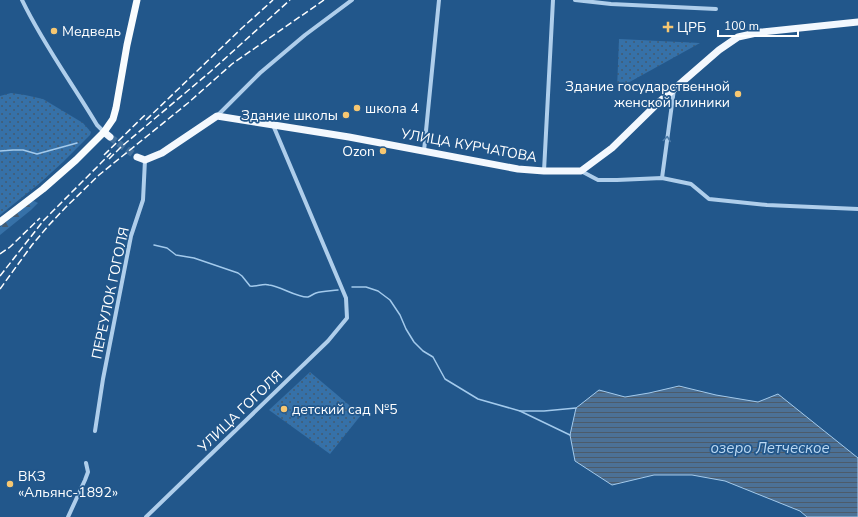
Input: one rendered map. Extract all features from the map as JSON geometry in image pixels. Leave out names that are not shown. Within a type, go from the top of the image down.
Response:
[{"type":"highway","points":[[0,222],[43,190],[107,134],[116,108],[127,45],[137,0]]},
{"type":"main road","points":[[581,171],[612,148],[658,103],[719,50],[738,38],[761,32],[858,22]]},
{"type":"main road","name":"УЛИЦА КУРЧАТОВА","points":[[217,116],[273,124],[518,169],[581,171]]},
{"type":"main road","points":[[136,157],[145,160],[162,153],[217,116]]},
{"type":"street","points":[[22,0],[57,62],[97,125],[107,134]]},
{"type":"street","points":[[217,116],[260,73],[305,35],[352,0]]},
{"type":"street","points":[[424,151],[439,0]]},
{"type":"street","points":[[544,171],[553,0]]},
{"type":"street","points":[[575,0],[611,4],[716,9]]},
{"type":"street","points":[[662,178],[674,89]]},
{"type":"street","name":"УЛИЦА ГОГОЛЯ","points":[[146,517],[328,341],[347,318],[346,298],[273,124]]},
{"type":"street","name":"ПЕРЕУЛОК ГОГОЛЯ","points":[[95,431],[103,379],[131,236],[143,200],[145,160]]},
{"type":"street","points":[[581,171],[598,180],[662,178],[691,184],[709,198],[767,205],[858,209]]},
{"type":"street","points":[[68,517],[88,472],[86,463]]},
{"type":"green space","points":[[619,39],[700,43],[617,89]]},
{"type":"green space","points":[[11,93],[43,99],[83,123],[91,132],[90,135],[63,162],[40,183],[0,215],[0,96]]},
{"type":"green space","points":[[34,201],[38,203],[0,235],[0,227]]},
{"type":"green space","points":[[310,372],[361,415],[330,454],[269,410]]},
{"type":"water","name":"озеро Летческое","points":[[679,386],[716,395],[758,402],[778,394],[858,458],[858,517],[807,517],[800,511],[725,481],[692,475],[654,475],[612,485],[575,461],[570,435],[576,408],[599,390],[625,397]]},
{"type":"waterway","points":[[0,151],[23,150],[37,154],[77,143]]},
{"type":"waterway","points":[[154,245],[167,248],[176,255],[194,258],[238,273],[250,286],[267,285],[278,287],[304,297],[308,297],[319,292],[338,290]]},
{"type":"waterway","points":[[352,287],[366,287],[378,291],[390,300],[400,315],[414,342],[423,351],[433,357],[445,379],[478,399],[520,411],[570,435]]},
{"type":"waterway","points":[[520,411],[544,411],[576,408]]},
{"type":"tunnel","points":[[110,137],[137,157]]},
{"type":"railway","points":[[146,120],[273,0]]},
{"type":"railway","points":[[109,159],[121,147],[210,72],[290,0]]},
{"type":"railway","points":[[0,289],[32,245],[49,225],[99,175],[188,103],[232,64],[324,0]]},
{"type":"railway","points":[[104,155],[147,113]]},
{"type":"railway","points":[[0,276],[44,220],[111,153]]},
{"type":"railway","points":[[0,254],[10,247],[40,218]]},
{"type":"place","name":"ЦРБ","points":[[668,27]]},
{"type":"place","name":"Медведь","points":[[54,31]]},
{"type":"place","name":"Здание государственной женской клиники","points":[[738,94]]},
{"type":"place","name":"школа 4","points":[[357,108]]},
{"type":"place","name":"Здание школы","points":[[346,115]]},
{"type":"place","name":"Ozon","points":[[383,151]]},
{"type":"place","name":"детский сад №5","points":[[284,409]]},
{"type":"place","name":"ВКЗ «Альянс-1892»","points":[[10,484]]}]
